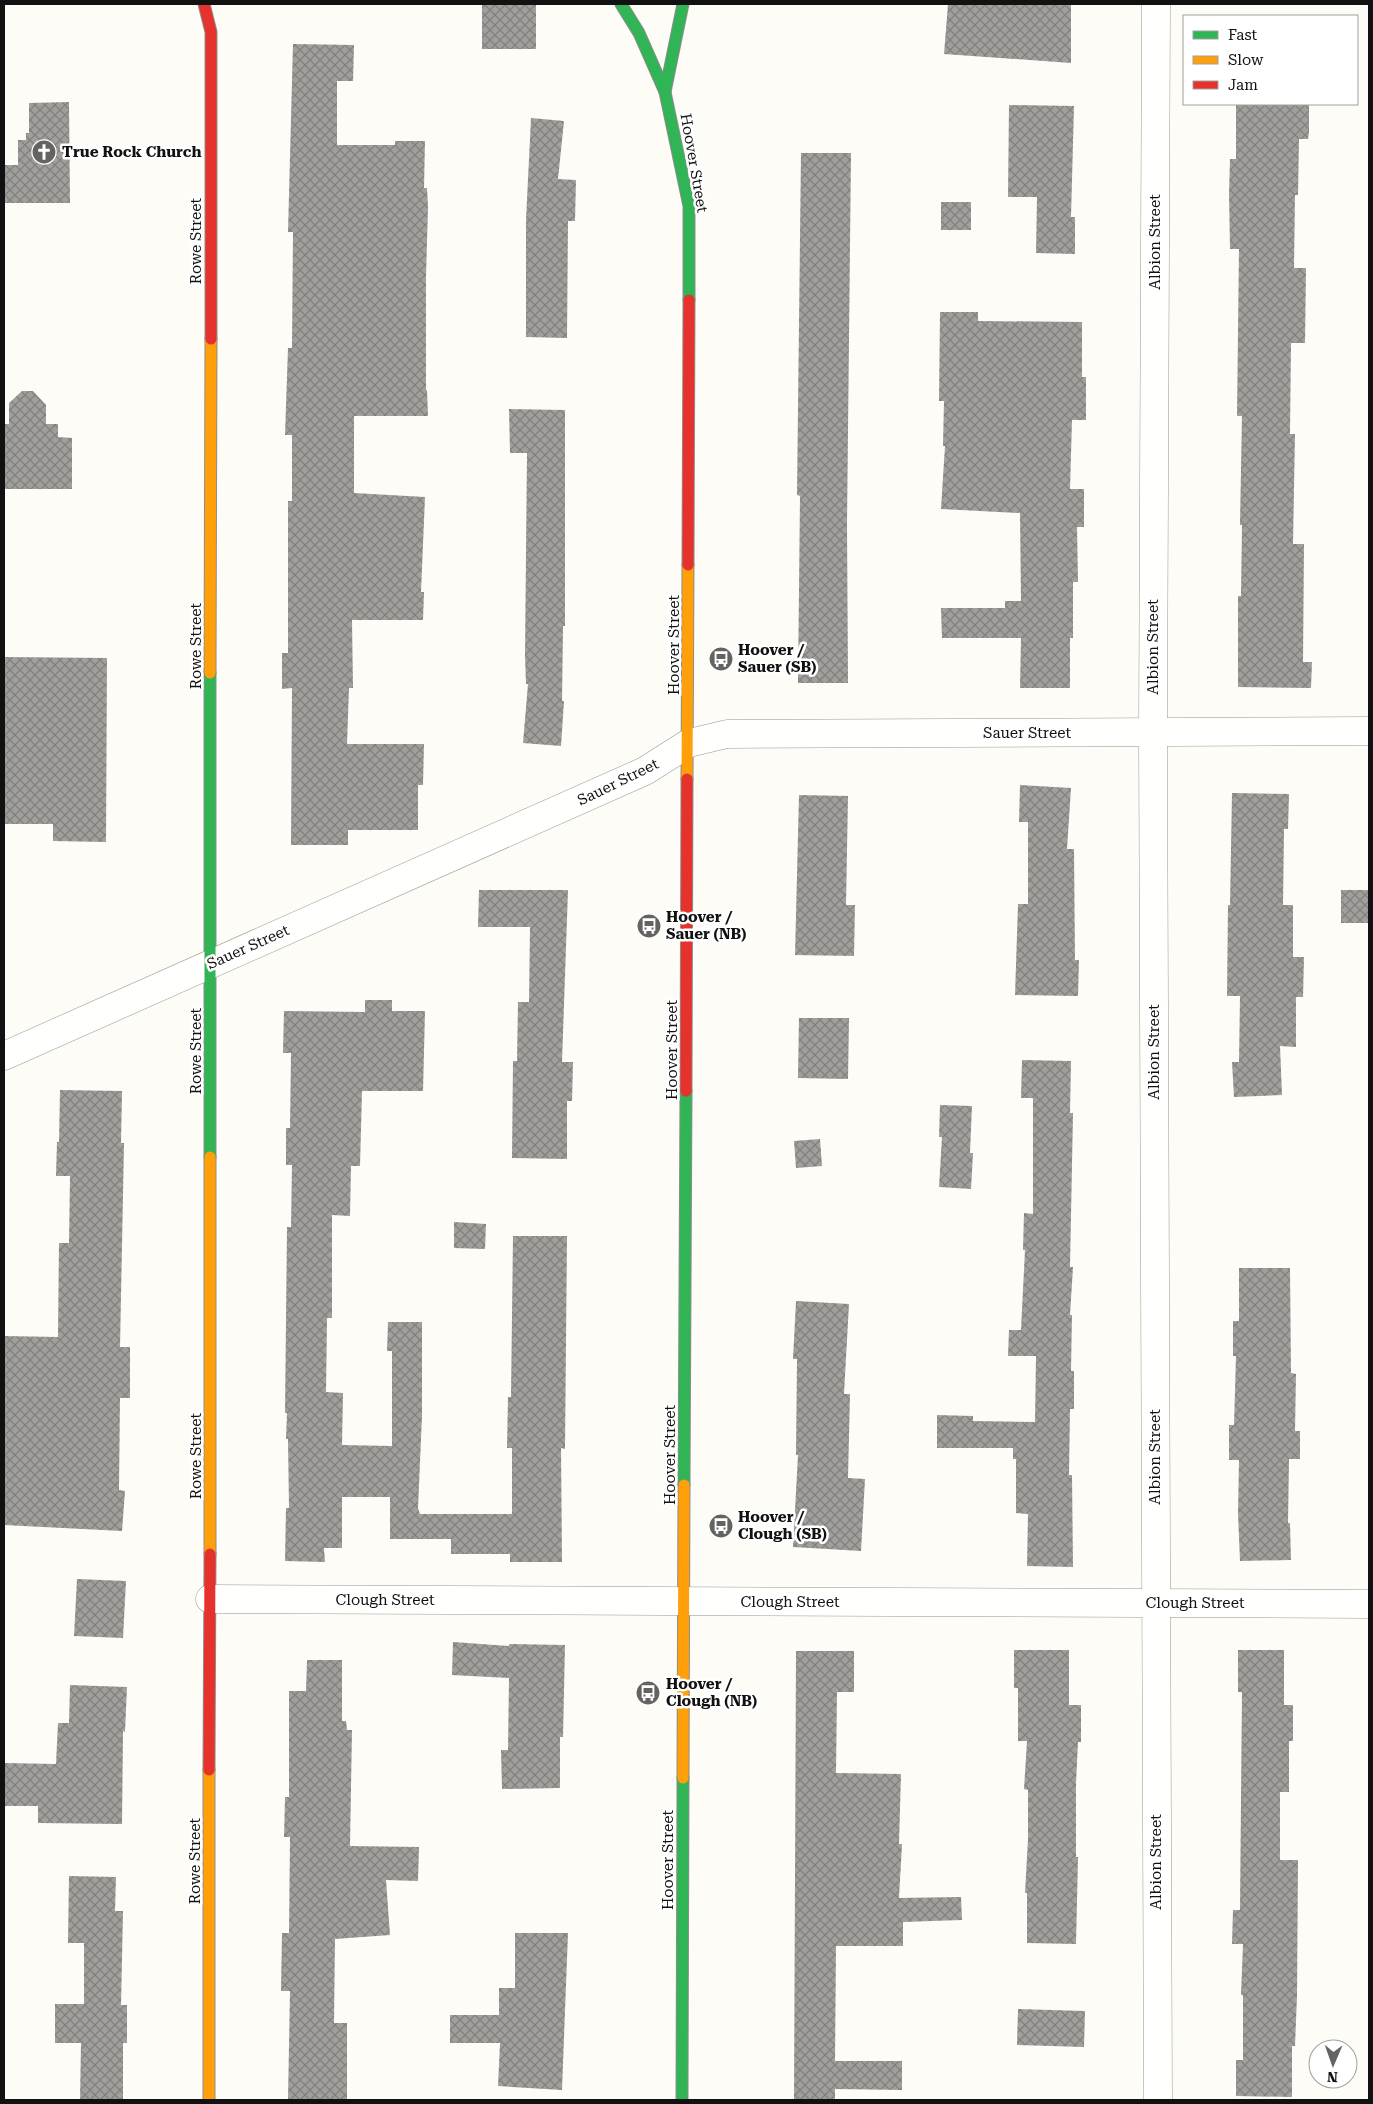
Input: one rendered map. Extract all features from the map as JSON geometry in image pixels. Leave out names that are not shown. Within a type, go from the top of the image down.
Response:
[{"type":"street","name":"Rowe Street","points":[[204,4],[211,32],[209,2100]]},
{"type":"street","points":[[621,4],[639,33],[665,92]]},
{"type":"street","name":"Hoover Street","points":[[682,2100],[689,744],[689,206],[665,92],[683,4]]},
{"type":"street","name":"Albion Street","points":[[1156,4],[1153,733],[1158,2100]]},
{"type":"street","name":"Sauer Street","points":[[4,1056],[645,771],[689,744],[727,734],[1369,731]]},
{"type":"street","name":"Clough Street","points":[[210,1598],[1369,1604]]},
{"type":"building","points":[[482,4],[536,4],[536,49],[482,49]]},
{"type":"building","points":[[948,4],[1071,4],[1071,63],[944,54]]},
{"type":"building","points":[[293,44],[354,45],[353,81],[337,81],[337,145],[395,145],[395,141],[425,141],[424,188],[427,188],[428,207],[426,390],[428,416],[354,416],[354,493],[425,497],[421,592],[424,592],[423,620],[352,620],[353,688],[349,688],[347,744],[424,744],[423,785],[418,785],[418,830],[348,830],[348,845],[291,845],[292,688],[282,689],[282,653],[288,653],[288,501],[292,501],[292,435],[285,435],[288,348],[292,348],[293,232],[288,232]]},
{"type":"building","name":"True Rock Church","points":[[69,102],[70,203],[4,203],[4,165],[18,165],[18,140],[26,140],[26,133],[29,133],[29,103]]},
{"type":"building","points":[[1009,105],[1074,106],[1071,217],[1075,217],[1075,254],[1036,253],[1037,197],[1008,197]]},
{"type":"building","points":[[1236,105],[1309,105],[1308,139],[1299,139],[1298,195],[1295,195],[1294,268],[1306,268],[1305,343],[1291,343],[1290,434],[1295,434],[1293,544],[1304,544],[1303,662],[1312,662],[1311,688],[1238,687],[1238,596],[1241,596],[1242,525],[1240,525],[1242,416],[1237,416],[1239,249],[1230,249],[1229,194],[1230,159],[1236,159]]},
{"type":"building","points":[[531,118],[564,121],[558,179],[576,180],[575,221],[568,221],[567,338],[526,337],[526,220]]},
{"type":"building","points":[[801,153],[851,153],[847,524],[848,683],[798,683],[800,496],[797,495]]},
{"type":"building","points":[[941,202],[971,202],[971,230],[941,230]]},
{"type":"building","points":[[940,312],[978,312],[978,321],[1082,322],[1082,377],[1086,377],[1086,420],[1072,420],[1070,489],[1084,489],[1084,527],[1077,527],[1078,582],[1073,582],[1073,638],[1070,638],[1070,688],[1020,688],[1021,638],[942,638],[941,608],[1005,608],[1005,601],[1021,601],[1020,513],[941,509],[945,446],[943,446],[944,401],[939,401]]},
{"type":"building","points":[[22,391],[33,391],[46,405],[46,424],[58,424],[58,437],[72,438],[72,489],[4,489],[4,424],[9,424],[9,403]]},
{"type":"building","points":[[509,409],[565,410],[565,626],[563,626],[562,701],[564,701],[561,746],[523,743],[528,684],[526,684],[525,655],[527,453],[510,453]]},
{"type":"building","points":[[4,657],[107,658],[106,842],[53,841],[53,824],[4,824]]},
{"type":"building","points":[[1020,785],[1071,788],[1067,849],[1074,849],[1075,960],[1079,960],[1078,996],[1015,995],[1018,904],[1028,904],[1028,822],[1019,822]]},
{"type":"building","points":[[1232,793],[1289,794],[1288,829],[1284,829],[1283,905],[1293,905],[1293,957],[1304,957],[1303,997],[1296,997],[1296,1047],[1280,1046],[1282,1095],[1234,1097],[1232,1062],[1239,1062],[1240,996],[1227,996]]},
{"type":"building","points":[[799,795],[848,796],[846,905],[855,905],[854,956],[795,955]]},
{"type":"building","points":[[479,890],[568,890],[562,1062],[573,1062],[572,1101],[567,1101],[567,1159],[512,1158],[513,1061],[517,1061],[518,1002],[529,1002],[530,927],[478,927]]},
{"type":"building","points":[[1341,890],[1369,890],[1369,923],[1341,923]]},
{"type":"building","points":[[365,1000],[392,1000],[392,1011],[425,1011],[423,1091],[362,1091],[360,1166],[351,1166],[350,1216],[332,1215],[332,1318],[327,1318],[326,1392],[343,1393],[342,1445],[392,1446],[392,1351],[387,1351],[388,1322],[422,1322],[422,1416],[418,1508],[420,1514],[512,1514],[512,1448],[507,1448],[508,1397],[511,1397],[513,1236],[567,1236],[565,1449],[561,1448],[562,1562],[510,1562],[510,1554],[451,1554],[451,1539],[390,1539],[390,1497],[342,1497],[342,1548],[324,1548],[325,1562],[285,1561],[286,1508],[289,1508],[288,1439],[286,1439],[287,1413],[285,1413],[287,1227],[291,1227],[292,1165],[286,1165],[286,1128],[290,1128],[291,1053],[283,1053],[284,1011],[365,1012]]},
{"type":"building","points":[[799,1018],[849,1018],[848,1079],[798,1078]]},
{"type":"building","points":[[1022,1060],[1071,1061],[1070,1113],[1073,1113],[1070,1267],[1073,1267],[1070,1315],[1072,1315],[1071,1371],[1074,1371],[1074,1409],[1070,1409],[1069,1475],[1072,1475],[1073,1567],[1027,1566],[1028,1514],[1016,1513],[1016,1459],[1013,1459],[1013,1448],[937,1448],[937,1415],[973,1416],[973,1421],[1035,1422],[1036,1356],[1008,1356],[1009,1330],[1021,1330],[1025,1250],[1023,1250],[1024,1213],[1033,1214],[1033,1098],[1021,1098]]},
{"type":"building","points":[[60,1090],[122,1091],[121,1143],[124,1143],[120,1347],[130,1347],[130,1398],[120,1398],[119,1490],[125,1491],[122,1531],[4,1525],[4,1336],[58,1337],[59,1243],[69,1243],[70,1176],[56,1176]]},
{"type":"building","points":[[940,1105],[972,1106],[970,1153],[973,1153],[971,1189],[939,1187],[942,1137],[939,1137]]},
{"type":"building","points":[[820,1139],[822,1166],[796,1168],[794,1141]]},
{"type":"building","points":[[454,1222],[486,1224],[485,1249],[454,1248]]},
{"type":"building","points":[[1239,1268],[1290,1268],[1291,1373],[1296,1374],[1295,1431],[1300,1431],[1300,1459],[1289,1459],[1288,1523],[1290,1523],[1291,1560],[1240,1561],[1238,1513],[1239,1460],[1229,1460],[1229,1425],[1234,1425],[1236,1356],[1233,1356],[1233,1321],[1239,1321]]},
{"type":"building","points":[[796,1301],[849,1304],[844,1394],[850,1394],[848,1478],[865,1479],[861,1551],[793,1547],[798,1455],[796,1455],[797,1359],[793,1359]]},
{"type":"building","points":[[77,1579],[126,1581],[123,1638],[74,1636]]},
{"type":"building","points":[[453,1642],[509,1646],[509,1644],[565,1645],[563,1737],[560,1737],[560,1788],[502,1789],[501,1750],[508,1750],[509,1678],[452,1675]]},
{"type":"building","points":[[1014,1650],[1069,1650],[1069,1705],[1081,1705],[1081,1742],[1078,1742],[1076,1783],[1076,1857],[1078,1857],[1076,1944],[1027,1943],[1027,1893],[1025,1893],[1028,1790],[1024,1789],[1027,1741],[1018,1741],[1018,1688],[1014,1688]]},
{"type":"building","points":[[1238,1650],[1284,1650],[1284,1705],[1293,1705],[1293,1741],[1289,1741],[1289,1792],[1280,1792],[1280,1860],[1298,1860],[1297,1996],[1295,2046],[1292,2046],[1292,2097],[1236,2096],[1236,2060],[1243,2060],[1243,1995],[1241,1995],[1243,1944],[1232,1944],[1233,1910],[1240,1910],[1242,1692],[1238,1692]]},
{"type":"building","points":[[796,1651],[854,1651],[854,1692],[837,1692],[836,1773],[901,1774],[899,1844],[902,1844],[899,1898],[961,1897],[962,1920],[903,1922],[903,1946],[836,1946],[835,2061],[902,2061],[902,2090],[835,2089],[835,2100],[794,2100]]},
{"type":"building","points":[[307,1660],[342,1660],[342,1721],[346,1721],[347,1730],[352,1730],[350,1846],[419,1847],[418,1881],[386,1880],[390,1935],[335,1939],[334,2023],[347,2023],[347,2100],[288,2100],[290,1991],[281,1991],[282,1933],[289,1933],[290,1837],[284,1837],[285,1797],[289,1797],[289,1691],[306,1691]]},
{"type":"building","points":[[70,1685],[127,1687],[125,1732],[123,1731],[122,1824],[38,1823],[38,1806],[4,1806],[4,1763],[56,1764],[58,1723],[69,1723]]},
{"type":"building","points":[[69,1876],[116,1877],[115,1911],[123,1911],[121,2005],[127,2005],[127,2043],[123,2043],[123,2100],[80,2100],[81,2043],[55,2043],[55,2004],[84,2004],[84,1943],[68,1943]]},
{"type":"building","points":[[515,1933],[568,1933],[562,2090],[498,2086],[500,2043],[450,2043],[450,2015],[499,2015],[499,1988],[515,1988]]},
{"type":"building","points":[[1018,2009],[1085,2011],[1084,2047],[1017,2045]]},
{"type":"traffic: fast","points":[[621,4],[639,33],[665,92],[689,206],[689,300]]},
{"type":"traffic: fast","points":[[665,92],[683,4]]},
{"type":"traffic: fast","points":[[210,673],[210,1157]]},
{"type":"traffic: fast","points":[[684,1485],[686,1091]]},
{"type":"traffic: fast","points":[[682,2100],[683,1778]]},
{"type":"traffic: slow","points":[[210,673],[211,339]]},
{"type":"traffic: slow","points":[[687,779],[688,565]]},
{"type":"traffic: slow","points":[[210,1157],[210,1554]]},
{"type":"traffic: slow","points":[[683,1778],[684,1485]]},
{"type":"traffic: slow","points":[[209,1770],[209,2100]]},
{"type":"traffic: jam","points":[[204,4],[211,32],[211,339]]},
{"type":"traffic: jam","points":[[688,565],[689,300]]},
{"type":"traffic: jam","points":[[686,1091],[687,779]]},
{"type":"traffic: jam","points":[[209,1770],[210,1554]]},
{"type":"place","name":"True Rock Church","points":[[44,152]]},
{"type":"place","name":"Hoover / Sauer (SB)","points":[[721,659]]},
{"type":"place","name":"Hoover / Sauer (NB)","points":[[649,926]]},
{"type":"place","name":"Hoover / Clough (SB)","points":[[721,1526]]},
{"type":"place","name":"Hoover / Clough (NB)","points":[[648,1693]]}]
